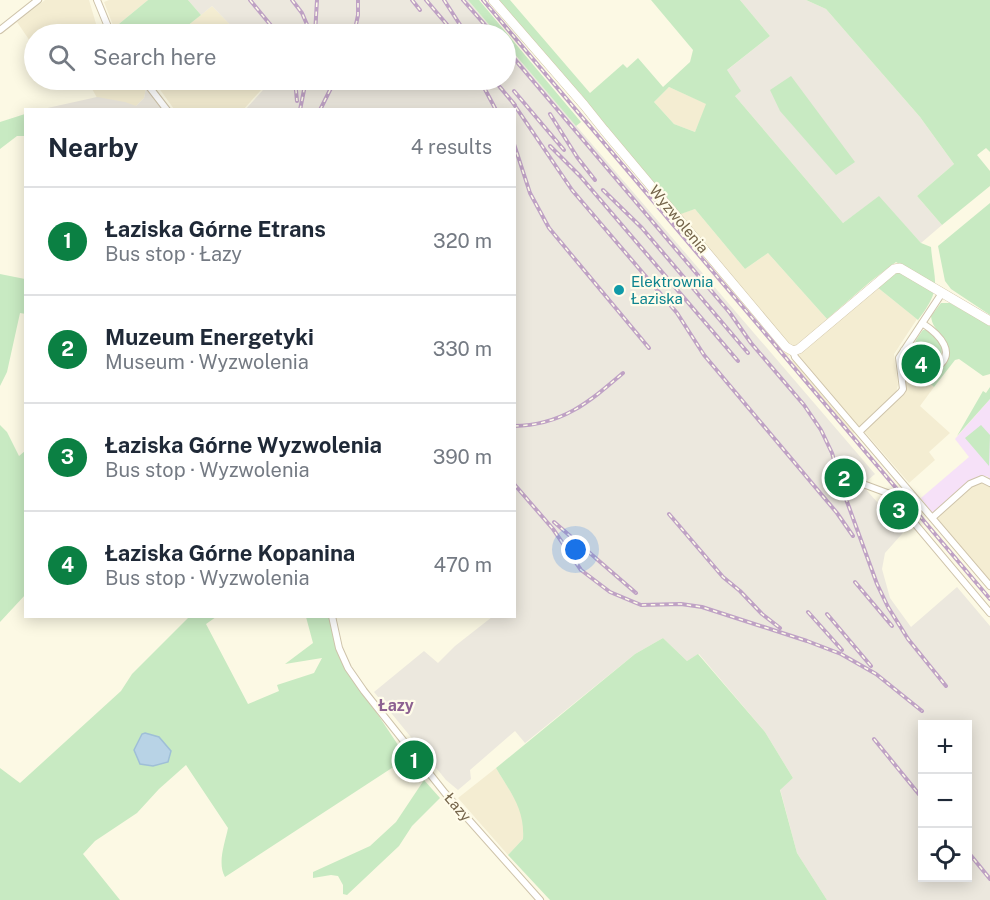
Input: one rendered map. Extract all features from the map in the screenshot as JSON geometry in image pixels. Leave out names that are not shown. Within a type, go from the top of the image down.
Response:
[{"type":"street","points":[[0,30],[38,0]]},
{"type":"street","points":[[97,0],[107,24]]},
{"type":"street","name":"Wyzwolenia","points":[[493,0],[514,24]]},
{"type":"street","name":"Wyzwolenia","points":[[516,27],[786,347],[793,351]]},
{"type":"street","points":[[152,90],[165,108]]},
{"type":"street","points":[[990,321],[900,268],[894,269],[799,349],[793,351],[795,357],[990,586]]},
{"type":"street","points":[[860,431],[903,389],[899,358],[942,293]]},
{"type":"street","points":[[904,350],[927,369],[933,370],[945,359],[946,350],[943,341],[938,334],[922,322]]},
{"type":"street","points":[[932,518],[970,484],[982,479],[990,483]]},
{"type":"street","points":[[863,484],[890,494],[990,613]]},
{"type":"street","name":"Łazy","points":[[332,618],[339,648],[348,668],[364,691],[445,793],[540,900]]},
{"type":"shaded area","points":[[45,0],[89,0],[96,24],[24,24],[24,32],[17,22]]},
{"type":"shaded area","points":[[148,0],[119,24],[112,24],[104,2]]},
{"type":"shaded area","points":[[188,0],[468,0],[488,24],[229,24],[212,6],[201,15]]},
{"type":"shaded area","points":[[740,0],[806,0],[826,9],[920,117],[954,164],[917,196],[942,225],[921,243],[879,197],[843,223],[735,96],[726,71],[770,36]]},
{"type":"shaded area","points":[[212,6],[229,24],[190,24]]},
{"type":"shaded area","points":[[516,56],[875,474],[862,485],[878,503],[886,499],[909,526],[885,553],[882,569],[890,598],[911,627],[957,587],[990,626],[990,900],[827,900],[797,853],[780,789],[793,778],[765,732],[699,654],[687,661],[663,638],[635,654],[525,743],[515,731],[470,770],[471,779],[458,790],[446,780],[374,692],[424,651],[438,663],[455,646],[491,618],[516,618],[516,108],[247,108],[263,90],[516,90]]},
{"type":"shaded area","points":[[669,87],[707,104],[695,132],[674,124],[654,102]]},
{"type":"shaded area","points":[[93,90],[146,90],[144,98],[136,106],[100,103]]},
{"type":"shaded area","points":[[148,90],[161,108],[48,108],[97,97],[136,106],[144,98]]},
{"type":"shaded area","points":[[160,90],[261,90],[245,108],[173,108]]},
{"type":"shaded area","points":[[695,209],[745,269],[768,253],[827,319],[826,325],[787,357],[670,217]]},
{"type":"shaded area","points":[[877,287],[917,319],[894,354],[898,385],[896,393],[852,435],[791,362]]},
{"type":"shaded area","points":[[903,358],[934,387],[920,406],[950,433],[929,452],[935,460],[909,483],[863,430],[906,392],[901,361]]},
{"type":"shaded area","points":[[990,399],[990,479],[987,476],[971,480],[933,515],[921,498],[969,457],[955,439]]},
{"type":"shaded area","points":[[986,481],[990,487],[990,582],[936,518],[972,485]]},
{"type":"shaded area","points":[[496,768],[520,807],[524,830],[523,839],[508,855],[458,798]]},
{"type":"green space","points":[[148,0],[188,0],[201,15],[190,24],[119,24]]},
{"type":"green space","points":[[468,0],[479,0],[499,24],[488,24]]},
{"type":"green space","points":[[496,0],[510,0],[590,93],[623,64],[627,68],[638,58],[663,87],[690,62],[693,50],[651,0],[740,0],[770,36],[727,70],[741,91],[735,96],[843,223],[879,196],[921,243],[931,247],[935,285],[926,309],[918,320],[877,287],[903,266],[896,262],[827,319],[768,253],[745,269],[695,209],[678,215],[605,129],[581,94],[540,52]],"holes":[[[669,87],[706,104],[695,132],[674,124],[654,102]]]},
{"type":"green space","points":[[806,0],[990,0],[990,152],[986,148],[977,155],[990,171],[990,186],[942,225],[917,196],[954,164],[920,117],[826,9]]},
{"type":"green space","points":[[516,44],[581,122],[576,126],[516,56]]},
{"type":"green space","points":[[791,76],[855,162],[836,175],[780,111],[770,90]]},
{"type":"green space","points":[[24,114],[24,136],[17,136],[0,149],[0,122]]},
{"type":"green space","points":[[990,203],[990,315],[951,289],[945,281],[938,246]]},
{"type":"green space","points":[[0,274],[24,279],[24,314],[20,313],[7,372],[0,386]]},
{"type":"green space","points":[[941,303],[950,303],[990,326],[990,374],[983,376],[959,359],[955,360],[934,387],[922,376],[924,373],[935,376],[948,360],[947,344],[932,322],[931,316]]},
{"type":"green space","points":[[923,330],[938,340],[942,347],[941,357],[936,363],[923,362],[915,352],[916,341]]},
{"type":"green space","points":[[990,387],[990,399],[957,436],[983,391],[986,393]]},
{"type":"green space","points":[[0,425],[7,432],[19,456],[24,452],[24,596],[0,622]]},
{"type":"green space","points":[[981,425],[990,435],[989,466],[965,438]]},
{"type":"green space","points":[[188,618],[215,618],[206,624],[248,704],[279,691],[277,685],[314,673],[322,658],[285,664],[313,643],[306,618],[329,618],[339,656],[406,757],[225,877],[222,859],[228,828],[186,765],[137,813],[95,841],[83,854],[120,900],[0,900],[0,768],[20,783],[121,691],[132,674]]},
{"type":"green space","points":[[663,638],[687,661],[698,654],[765,732],[793,778],[780,790],[797,853],[827,900],[550,900],[508,855],[523,839],[522,819],[516,801],[496,768],[635,654]]},
{"type":"green space","points":[[424,780],[440,798],[412,826],[399,846],[347,895],[343,894],[343,885],[338,876],[313,878],[313,872],[370,846],[396,822]]},
{"type":"water","points":[[142,734],[159,737],[171,751],[168,762],[153,766],[140,764],[134,750]]},
{"type":"railway","points":[[250,0],[270,24]]},
{"type":"railway","points":[[292,0],[307,24]]},
{"type":"railway","points":[[316,24],[317,0]]},
{"type":"railway","points":[[356,24],[358,0]]},
{"type":"railway","points":[[412,0],[420,10]]},
{"type":"railway","points":[[426,0],[446,24]]},
{"type":"railway","points":[[444,0],[460,24]]},
{"type":"railway","points":[[463,0],[484,24]]},
{"type":"railway","points":[[483,0],[503,24]]},
{"type":"railway","points":[[516,39],[990,599]]},
{"type":"railway","points":[[516,61],[730,313],[751,343],[804,405],[821,430],[832,453],[842,488],[877,584],[888,607],[908,639],[946,686]]},
{"type":"railway","points":[[296,90],[297,101]]},
{"type":"railway","points":[[300,108],[304,90]]},
{"type":"railway","points":[[321,108],[330,90]]},
{"type":"railway","points":[[485,90],[495,108]]},
{"type":"railway","points":[[502,90],[515,105]]},
{"type":"railway","points":[[514,91],[564,150]]},
{"type":"railway","points":[[511,100],[572,190],[677,313],[704,355],[837,513],[853,536]]},
{"type":"railway","points":[[550,114],[577,157],[595,180]]},
{"type":"railway","points":[[550,146],[580,176],[738,361]]},
{"type":"railway","points":[[516,150],[530,193],[549,228],[649,348]]},
{"type":"railway","points":[[603,190],[642,228],[748,353]]},
{"type":"railway","points":[[516,426],[546,422],[560,417],[586,403],[623,373]]},
{"type":"railway","points":[[516,486],[553,529],[581,570],[610,592],[641,605],[681,604],[702,607],[807,641],[841,654],[876,674],[922,711]]},
{"type":"railway","points":[[669,514],[723,577],[780,628]]},
{"type":"railway","points":[[554,522],[636,593]]},
{"type":"railway","points":[[855,582],[892,626]]},
{"type":"railway","points":[[808,612],[842,650]]},
{"type":"railway","points":[[827,614],[871,666]]},
{"type":"railway","points":[[874,739],[918,793]]},
{"type":"railway","points":[[972,857],[990,879]]},
{"type":"place","name":"Elektrownia Łaziska","points":[[619,290]]},
{"type":"place","name":"Łaziska Górne Kopanina","points":[[921,364]]},
{"type":"place","name":"Muzeum Energetyki","points":[[844,478]]},
{"type":"place","name":"Łaziska Górne Wyzwolenia","points":[[899,510]]},
{"type":"place","name":"Łaziska Górne Etrans","points":[[414,760]]},
{"type":"district","name":"Łazy","points":[[396,705]]}]
